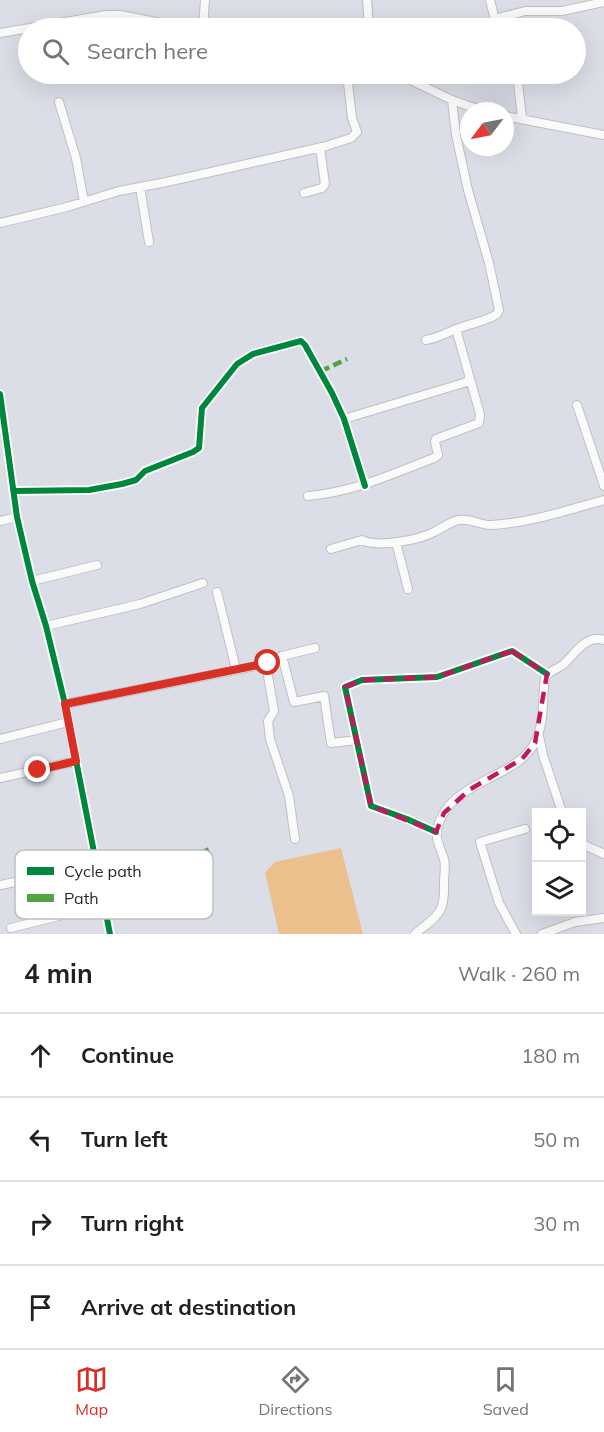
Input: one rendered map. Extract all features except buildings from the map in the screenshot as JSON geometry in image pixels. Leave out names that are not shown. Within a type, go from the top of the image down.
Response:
[{"type":"street","points":[[204,18],[205,0]]},
{"type":"street","points":[[367,0],[368,18]]},
{"type":"street","points":[[489,0],[495,18]]},
{"type":"street","points":[[499,18],[525,11],[562,11],[604,2]]},
{"type":"street","points":[[81,18],[106,15],[135,18]]},
{"type":"street","points":[[0,33],[18,30]]},
{"type":"street","points":[[0,224],[119,191],[322,147],[351,138],[357,132],[352,118],[348,84]]},
{"type":"street","points":[[419,84],[460,103]]},
{"type":"street","points":[[518,84],[522,118]]},
{"type":"street","points":[[426,340],[438,338],[456,329],[492,317],[499,310],[489,263],[468,190],[456,135],[452,100]]},
{"type":"street","points":[[59,102],[76,158],[84,202]]},
{"type":"street","points":[[514,117],[604,135]]},
{"type":"street","points":[[304,193],[322,188],[325,184],[320,150],[322,147]]},
{"type":"street","points":[[140,187],[149,242]]},
{"type":"street","points":[[308,496],[337,493],[364,486],[434,458],[438,455],[436,439],[479,423],[480,414],[456,329]]},
{"type":"street","points":[[14,491],[89,490],[122,484],[138,479],[146,471],[193,452],[199,448],[202,408],[233,368],[253,354],[301,341],[306,345],[344,419],[364,486]]},
{"type":"street","points":[[344,419],[469,381]]},
{"type":"street","points":[[0,394],[17,517],[65,704],[94,850]]},
{"type":"street","points":[[577,405],[604,486]]},
{"type":"street","points":[[332,549],[363,540],[369,544],[396,542],[428,535],[462,520],[468,519],[491,525],[538,517],[604,500]]},
{"type":"street","points":[[0,521],[17,517]]},
{"type":"street","points":[[396,542],[408,589]]},
{"type":"street","points":[[32,581],[97,565]]},
{"type":"street","points":[[46,626],[140,604],[203,583]]},
{"type":"street","points":[[217,592],[236,669]]},
{"type":"street","points":[[415,934],[436,917],[445,902],[445,862],[436,840],[440,819],[449,807],[477,784],[522,759],[532,748],[538,735],[544,700],[545,676],[561,666],[574,651],[592,639],[604,640]]},
{"type":"street","points":[[65,704],[266,664],[282,656],[315,648]]},
{"type":"street","points":[[436,832],[371,806],[345,687],[362,680],[437,677],[512,651],[547,674]]},
{"type":"street","points":[[282,656],[294,702],[324,696],[332,742],[357,740]]},
{"type":"street","points":[[266,664],[274,711],[268,722],[268,729],[289,796],[295,839]]},
{"type":"street","points":[[0,739],[68,722]]},
{"type":"street","points":[[538,735],[560,808]]},
{"type":"street","points":[[0,778],[76,761]]},
{"type":"street","points":[[516,934],[499,903],[480,843],[525,829]]},
{"type":"street","points":[[586,846],[604,854]]},
{"type":"street","points":[[542,934],[575,922],[604,918]]},
{"type":"street","points":[[11,928],[47,919]]},
{"type":"street","points":[[108,919],[110,934]]},
{"type":"highlighted area","points":[[512,651],[547,674],[535,743],[522,759],[469,790],[444,813],[436,832],[371,806],[345,687],[362,680],[437,677]]},
{"type":"shaded area","points":[[341,848],[363,934],[279,934],[265,872],[275,862]]},
{"type":"marked path","points":[[321,371],[347,359]]},
{"type":"marked path","points":[[207,850],[211,848]]},
{"type":"cycle path","points":[[14,491],[89,490],[122,484],[136,480],[145,471],[193,452],[199,448],[202,408],[237,364],[253,354],[301,341],[332,393],[344,419],[365,486]]},
{"type":"cycle path","points":[[0,394],[17,517],[65,704],[94,850]]},
{"type":"cycle path","points":[[436,832],[371,806],[345,687],[362,680],[437,677],[512,651],[547,674]]},
{"type":"cycle path","points":[[107,919],[110,934]]},
{"type":"route","points":[[38,770],[76,761],[65,704],[268,663]]}]
